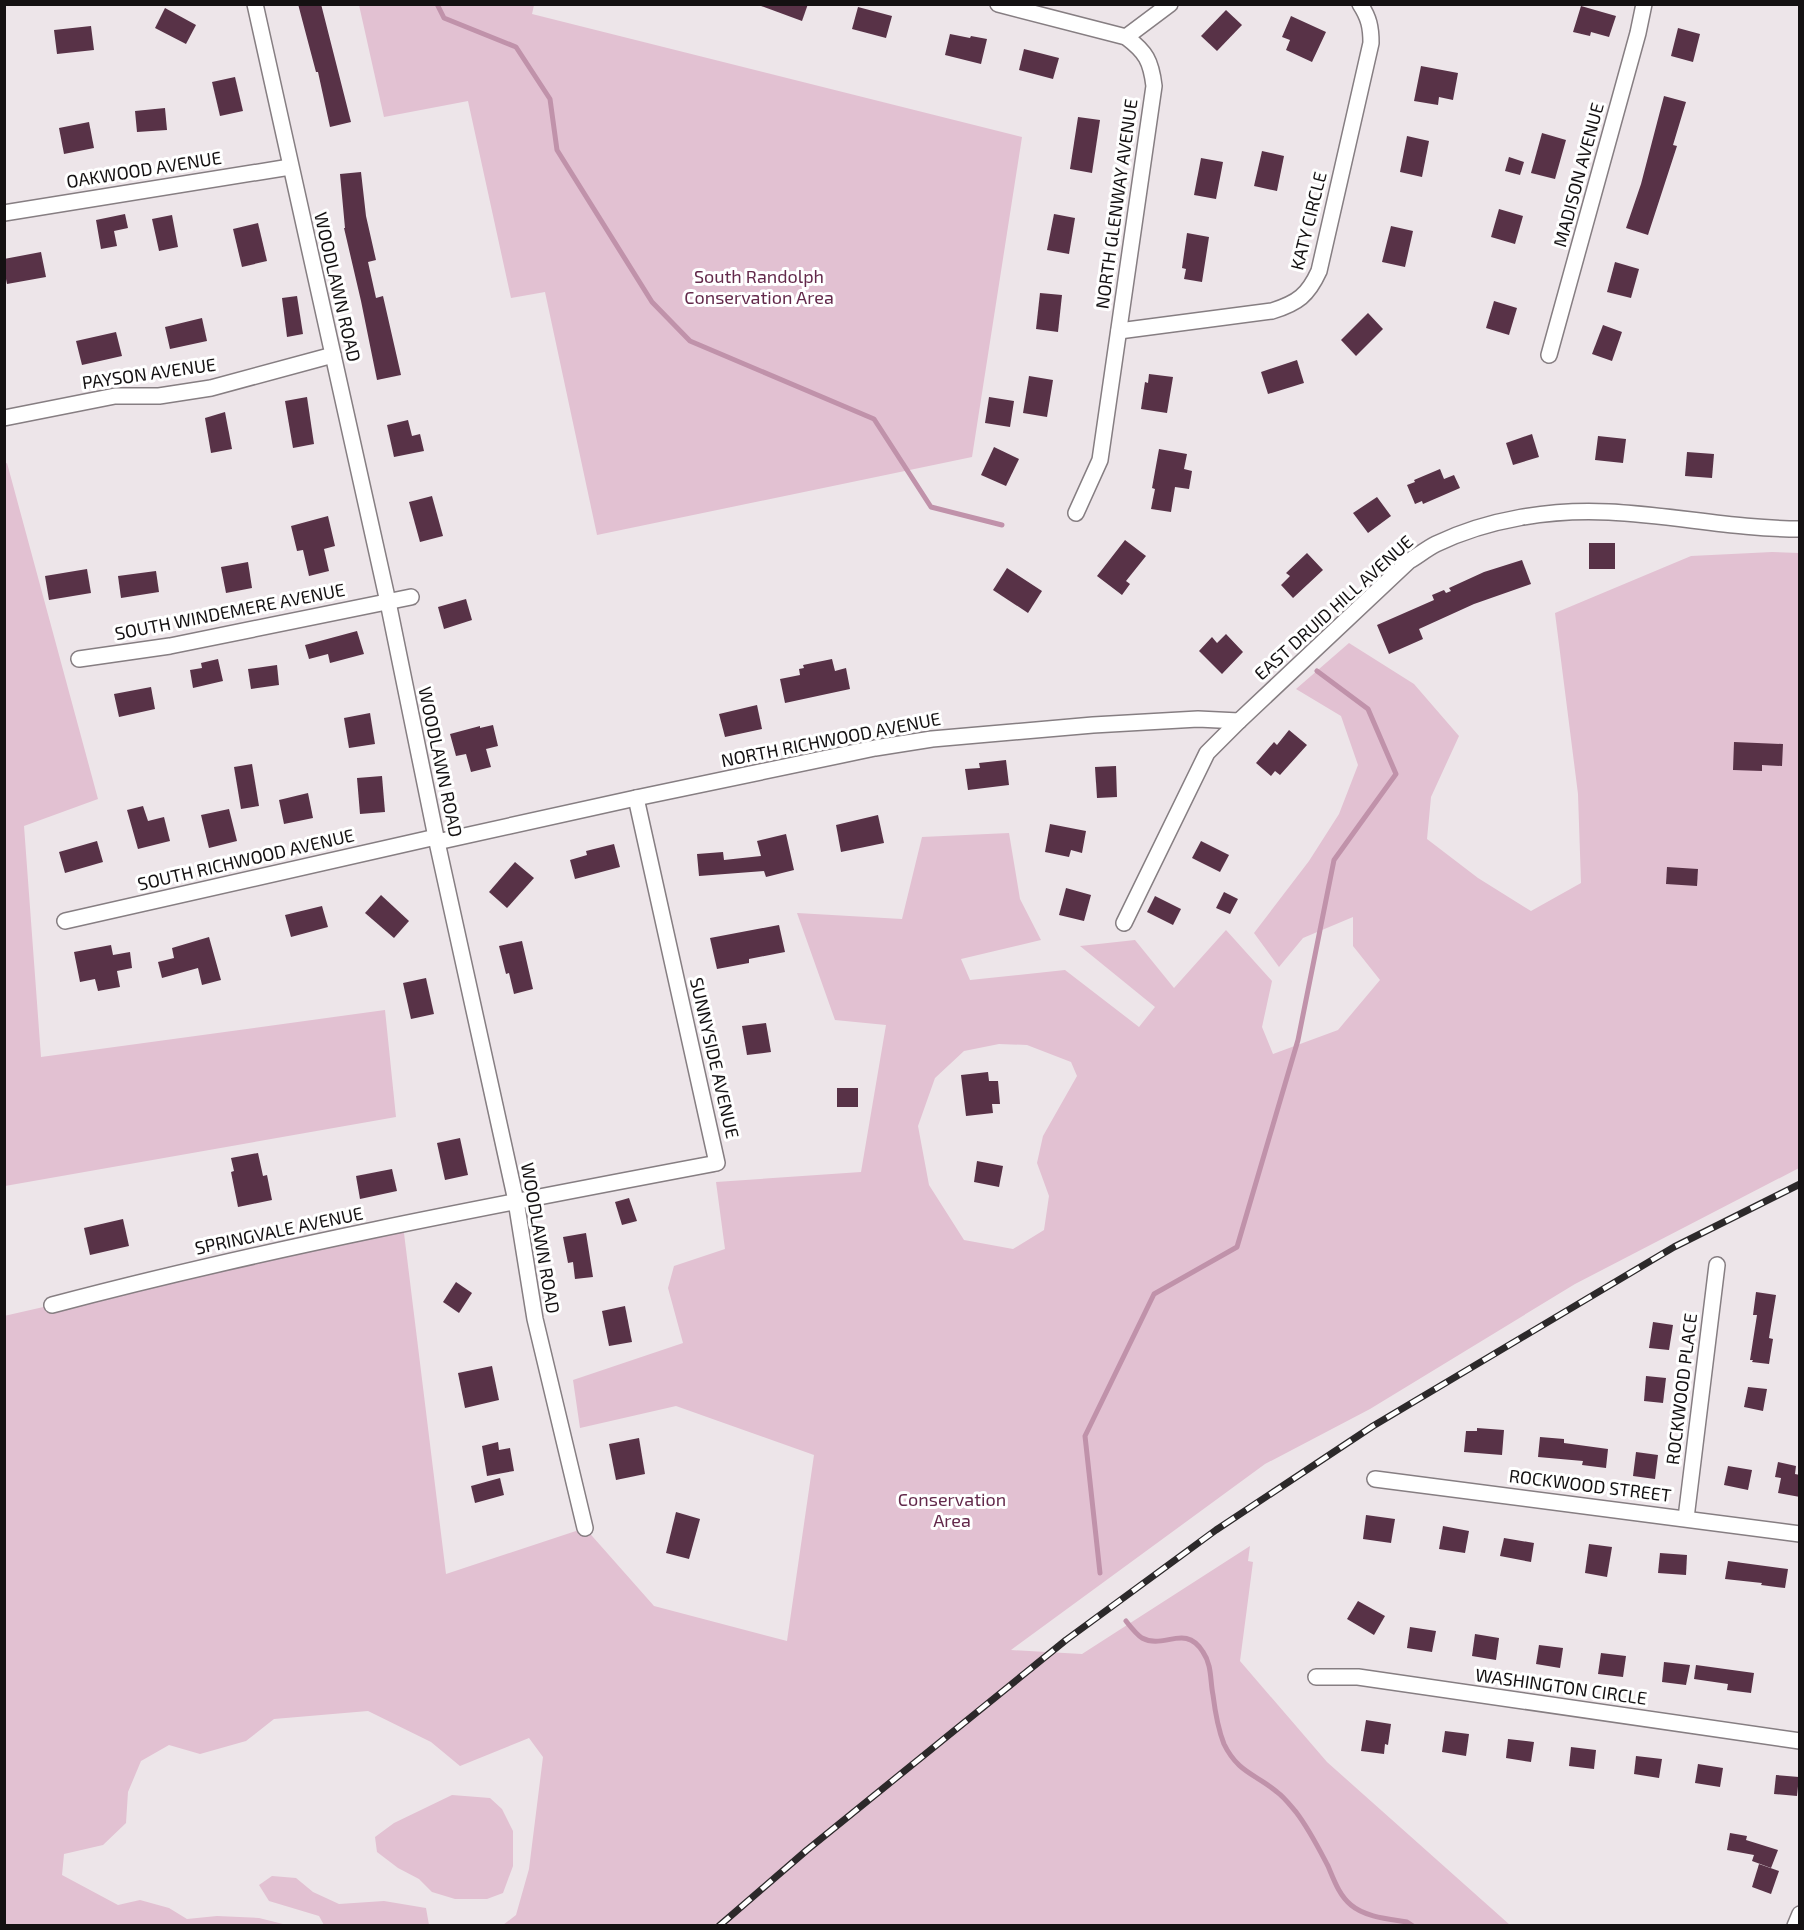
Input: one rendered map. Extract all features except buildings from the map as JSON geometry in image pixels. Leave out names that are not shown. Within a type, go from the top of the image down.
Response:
[{"type":"street","name":"WOODLAWN ROAD","points":[[255,4],[388,602],[436,839],[516,1201],[535,1319],[585,1528]]},
{"type":"street","name":"NORTH GLENWAY AVENUE","points":[[998,4],[1126,37],[1147,57],[1152,71],[1154,86],[1100,460],[1076,513]]},
{"type":"street","points":[[1126,37],[1170,4]]},
{"type":"street","name":"KATY CIRCLE","points":[[1119,330],[1272,311],[1288,306],[1301,298],[1312,286],[1319,271],[1371,43],[1369,17],[1360,4]]},
{"type":"street","name":"MADISON AVENUE","points":[[1549,355],[1644,4]]},
{"type":"street","name":"OAKWOOD AVENUE","points":[[4,213],[290,167]]},
{"type":"street","name":"PAYSON AVENUE","points":[[4,418],[115,396],[159,396],[211,388],[333,355]]},
{"type":"street","name":"EAST DRUID HILL AVENUE","points":[[1124,923],[1207,753],[1409,561],[1434,545],[1460,534],[1512,519],[1576,512],[1610,512],[1800,529]]},
{"type":"street","name":"SOUTH WINDEMERE AVENUE","points":[[79,659],[170,646],[411,597]]},
{"type":"street","name":"NORTH RICHWOOD AVENUE","points":[[436,839],[875,748],[932,739],[1105,724],[1198,719],[1239,721]]},
{"type":"street","name":"SUNNYSIDE AVENUE","points":[[516,1201],[717,1162],[636,798]]},
{"type":"street","name":"SOUTH RICHWOOD AVENUE","points":[[65,921],[436,839]]},
{"type":"street","name":"SPRINGVALE AVENUE","points":[[52,1305],[162,1276],[516,1201]]},
{"type":"street","name":"ROCKWOOD PLACE","points":[[1686,1518],[1717,1265]]},
{"type":"street","name":"ROCKWOOD STREET","points":[[1375,1479],[1800,1534]]},
{"type":"street","name":"WASHINGTON CIRCLE","points":[[1316,1677],[1358,1677],[1800,1741]]},
{"type":"street","points":[[1795,1926],[1800,1914]]},
{"type":"green space","name":"South Randolph Conservation Area","points":[[359,5],[534,5],[532,14],[1022,137],[972,457],[597,535],[545,292],[511,298],[468,101],[384,117]]},
{"type":"green space","points":[[7,463],[98,799],[24,826],[41,1057],[385,1010],[396,1117],[5,1186],[4,464]]},
{"type":"green space","name":"Conservation Area","points":[[1799,553],[1799,1168],[1575,1284],[1370,1409],[1265,1464],[1011,1650],[1082,1654],[1250,1546],[1248,1561],[1253,1562],[1240,1661],[1327,1762],[1510,1925],[503,1925],[516,1915],[529,1869],[543,1757],[529,1738],[460,1766],[431,1742],[368,1711],[274,1719],[246,1741],[200,1754],[169,1745],[141,1761],[128,1792],[126,1823],[103,1845],[64,1854],[62,1875],[118,1905],[140,1900],[169,1908],[187,1919],[217,1916],[259,1918],[287,1925],[5,1925],[4,1316],[403,1225],[446,1574],[585,1528],[654,1606],[787,1641],[814,1455],[676,1406],[580,1428],[573,1380],[683,1343],[668,1288],[674,1266],[725,1249],[716,1182],[861,1172],[886,1025],[835,1020],[797,913],[902,919],[922,837],[1009,833],[1020,899],[1041,940],[961,959],[970,980],[1065,970],[1139,1027],[1155,1007],[1080,946],[1135,940],[1174,988],[1226,930],[1272,981],[1262,1027],[1273,1054],[1338,1030],[1380,980],[1353,946],[1353,917],[1303,938],[1279,967],[1254,933],[1309,861],[1339,814],[1358,765],[1341,716],[1296,689],[1349,643],[1414,684],[1459,736],[1431,797],[1427,839],[1478,878],[1531,911],[1581,883],[1578,794],[1555,613],[1691,556]],"holes":[[[999,1044],[1027,1045],[1071,1062],[1077,1076],[1043,1136],[1037,1163],[1049,1196],[1044,1230],[1013,1249],[964,1240],[929,1185],[918,1126],[935,1078],[964,1051]]]},
{"type":"green space","points":[[452,1795],[490,1798],[502,1809],[513,1831],[513,1866],[503,1893],[487,1899],[455,1899],[432,1892],[419,1879],[398,1868],[377,1852],[375,1837],[394,1823]]},
{"type":"green space","points":[[272,1876],[296,1878],[313,1892],[339,1904],[384,1901],[426,1908],[429,1925],[324,1925],[319,1916],[269,1901],[259,1885]]},
{"type":"waterway","points":[[437,4],[444,18],[516,47],[550,99],[557,150],[652,302],[690,341],[874,419],[931,507],[1002,525]]},
{"type":"waterway","points":[[1100,1573],[1085,1436],[1154,1294],[1237,1247],[1298,1040],[1334,860],[1396,774],[1368,709],[1317,671]]},
{"type":"waterway","points":[[1126,1621],[1142,1638],[1150,1641],[1182,1638],[1189,1639],[1196,1644],[1208,1662],[1218,1726],[1229,1754],[1241,1767],[1280,1794],[1296,1812],[1317,1845],[1340,1892],[1351,1905],[1370,1915],[1407,1922],[1413,1926]]},
{"type":"railway","points":[[719,1926],[807,1850],[1066,1640],[1216,1530],[1373,1426],[1674,1247],[1800,1184]]}]
